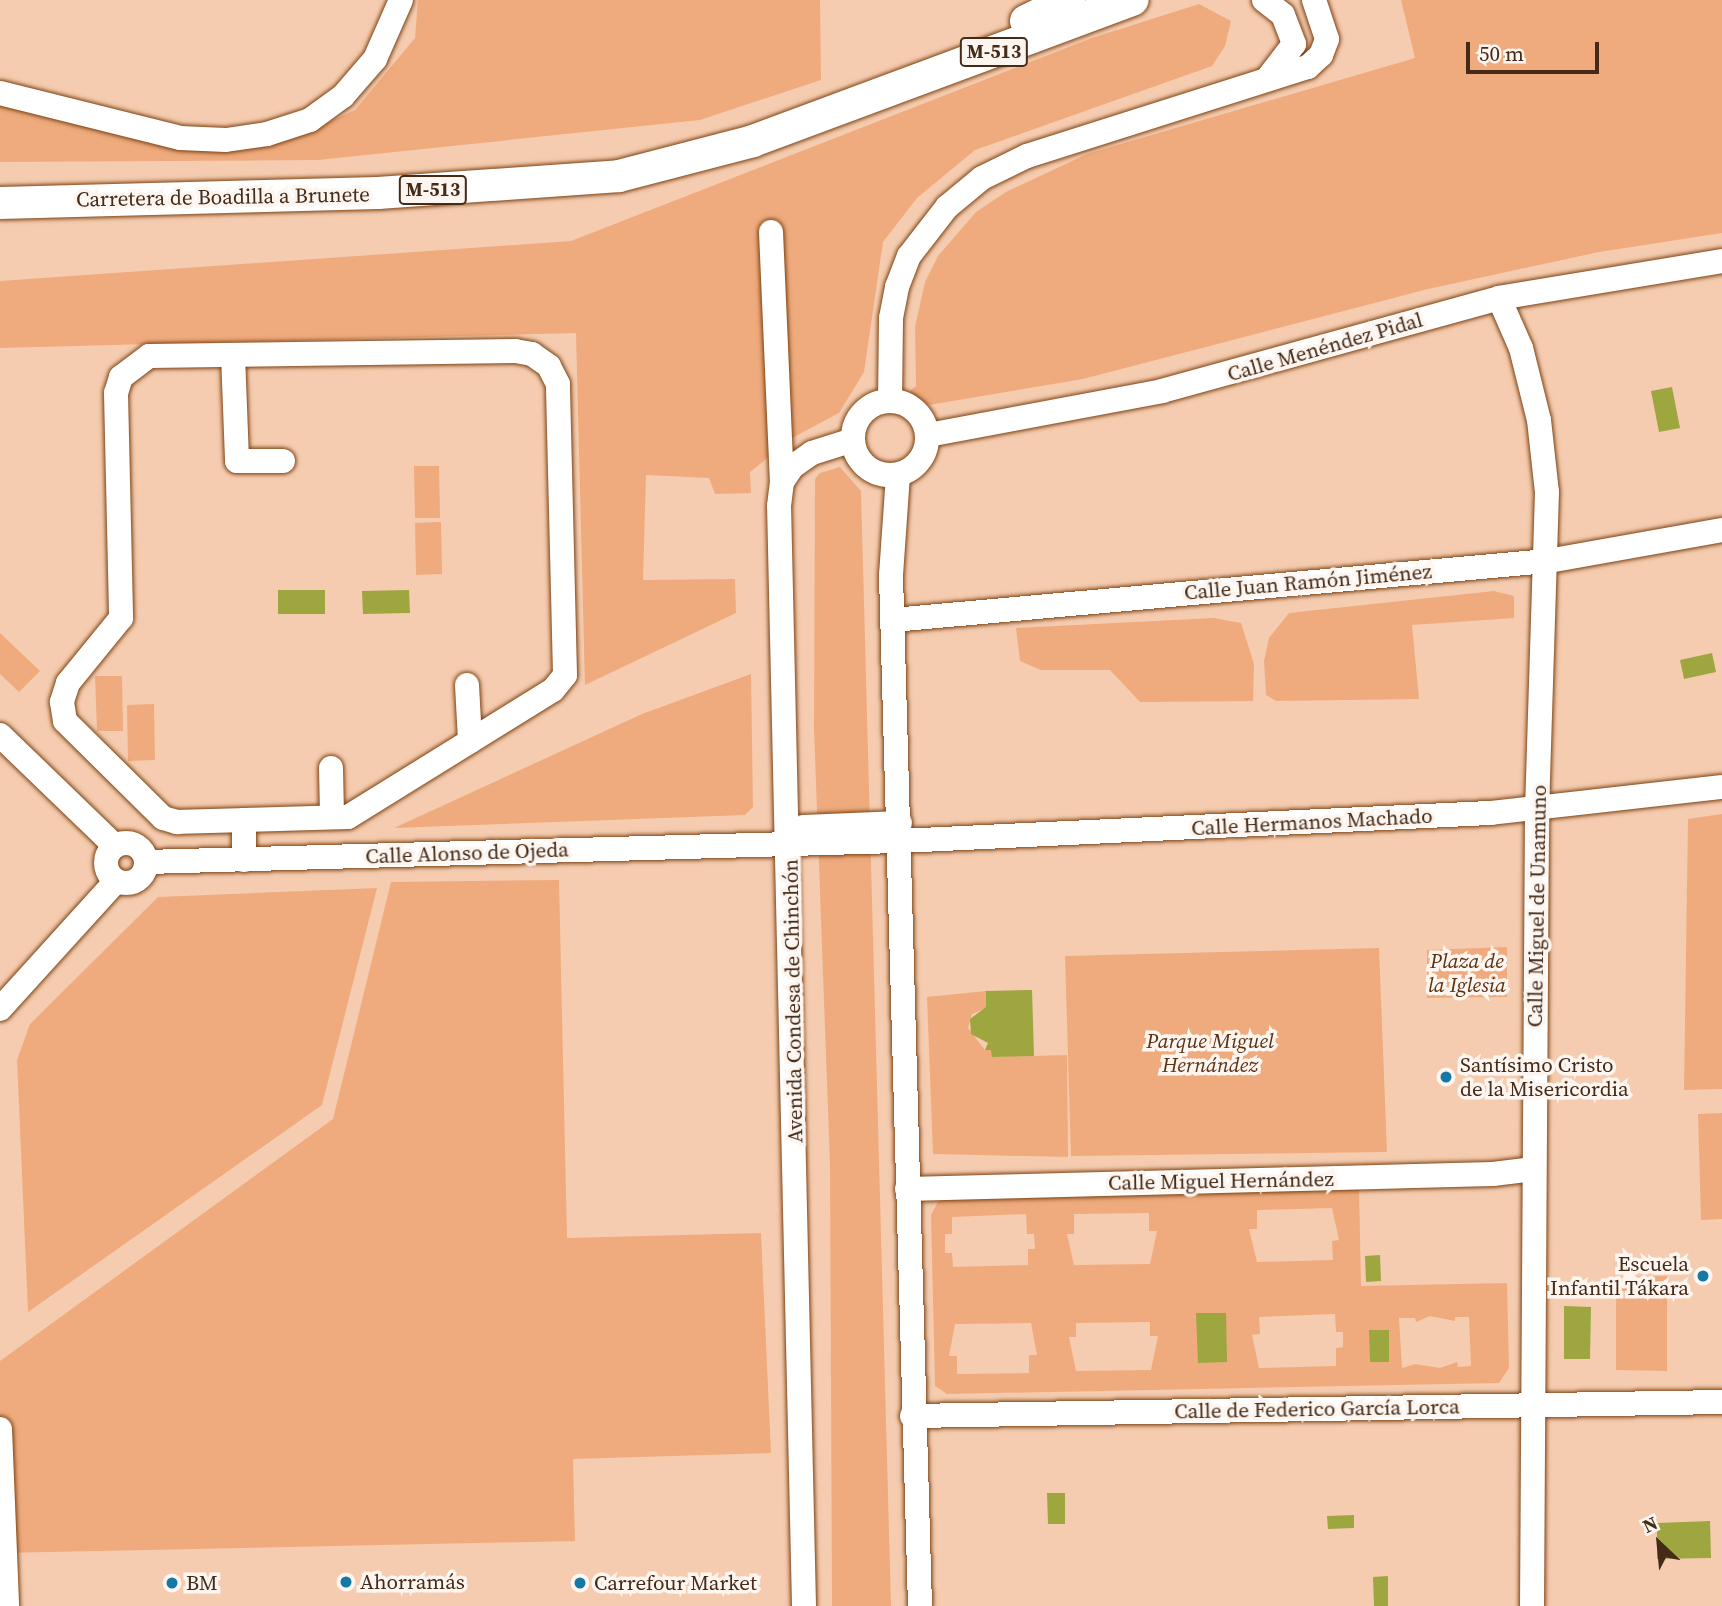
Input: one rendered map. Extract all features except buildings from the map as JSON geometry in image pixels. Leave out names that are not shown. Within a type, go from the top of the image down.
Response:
[{"type":"main road","name":"Carretera de Boadilla a Brunete","points":[[854,104],[1069,0]]},
{"type":"main road","name":"Carretera de Boadilla a Brunete","points":[[0,203],[378,194],[549,184],[679,163],[854,104],[1133,0]]},
{"type":"street","points":[[0,93],[180,138],[226,140],[267,134],[310,120],[343,96],[375,59],[401,0]]},
{"type":"street","points":[[1264,0],[1283,15],[1294,44],[1268,78]]},
{"type":"street","points":[[890,401],[891,318],[897,286],[909,256],[947,207],[982,178],[1027,156],[1308,67],[1321,55],[1326,39],[1314,0]]},
{"type":"street","name":"Avenida Condesa de Chinchón","points":[[771,232],[782,482],[779,506],[789,836],[804,1606]]},
{"type":"street","name":"Calle Menéndez Pidal","points":[[928,435],[1162,391],[1499,298],[1722,261]]},
{"type":"street","name":"Calle Miguel de Unamuno","points":[[1499,298],[1521,348],[1539,420],[1548,561],[1537,811],[1532,1606]]},
{"type":"street","points":[[515,351],[550,366],[558,384],[565,675],[553,690],[470,741],[348,817],[177,822],[163,818],[73,734],[62,702],[68,683],[121,618],[116,393],[121,377],[149,356],[515,351]]},
{"type":"street","points":[[233,355],[237,461],[283,461]]},
{"type":"street","points":[[890,401],[920,415],[928,435],[917,465],[898,475],[867,468],[853,440],[859,417],[868,409],[890,401]]},
{"type":"street","points":[[782,482],[792,467],[812,453],[853,440]]},
{"type":"street","points":[[898,475],[893,620],[912,1416],[920,1606]]},
{"type":"street","name":"Calle Juan Ramón Jiménez","points":[[893,620],[1548,561],[1722,530]]},
{"type":"street","points":[[467,685],[470,741]]},
{"type":"street","points":[[0,735],[115,846],[135,845],[146,863],[136,880],[116,881],[8,1001],[0,1028]]},
{"type":"street","points":[[331,768],[332,817]]},
{"type":"street","name":"Calle Hermanos Machado","points":[[789,836],[1537,811],[1722,787]]},
{"type":"street","points":[[244,820],[244,860]]},
{"type":"street","name":"Calle Alonso de Ojeda","points":[[146,863],[789,836]]},
{"type":"street","points":[[115,846],[106,864],[116,881]]},
{"type":"street","name":"Calle Miguel Hernández","points":[[907,1189],[1493,1174],[1534,1169]]},
{"type":"street","name":"Calle de Federico García Lorca","points":[[912,1416],[1722,1402]]},
{"type":"street","points":[[0,1429],[6,1606]]},
{"type":"green space","points":[[418,0],[820,0],[821,80],[700,120],[318,160],[0,162],[0,101],[223,147],[296,137],[355,110],[415,38]]},
{"type":"green space","points":[[1401,0],[1722,0],[1722,233],[1599,252],[1428,289],[1083,379],[929,405],[908,393],[916,386],[915,327],[925,282],[938,256],[976,212],[1006,192],[1087,154],[1415,58]]},
{"type":"green space","points":[[1199,4],[1231,21],[1225,46],[1212,66],[975,150],[917,198],[883,242],[864,372],[839,413],[792,438],[750,472],[751,493],[715,494],[709,478],[646,475],[643,580],[735,579],[736,613],[585,685],[576,333],[0,348],[0,281],[571,241],[1092,38]]},
{"type":"green space","points":[[414,466],[439,466],[440,518],[415,518]]},
{"type":"green space","points":[[840,467],[861,491],[891,1606],[832,1606],[830,1164],[814,729],[815,479],[820,473]]},
{"type":"green space","points":[[441,522],[442,574],[416,575],[415,523]]},
{"type":"green space","points":[[1494,591],[1514,596],[1514,618],[1412,625],[1419,699],[1276,701],[1266,695],[1264,661],[1269,638],[1289,613]]},
{"type":"green space","points":[[1214,618],[1241,623],[1254,664],[1253,701],[1140,702],[1110,670],[1041,670],[1020,661],[1016,628]]},
{"type":"green space","points":[[0,633],[40,671],[19,692],[0,674]]},
{"type":"green space","points":[[751,674],[753,807],[745,815],[394,828],[642,714]]},
{"type":"green space","points":[[95,676],[122,676],[123,731],[97,731]]},
{"type":"green space","points":[[154,704],[155,760],[128,761],[127,705]]},
{"type":"green space","points":[[1722,814],[1722,1089],[1684,1090],[1688,819]]},
{"type":"green space","points":[[559,880],[567,1238],[761,1233],[771,1453],[573,1459],[575,1541],[0,1553],[0,1361],[333,1119],[391,882]]},
{"type":"green space","points":[[377,888],[322,1105],[28,1312],[17,1060],[30,1024],[158,897]]},
{"type":"green space","name":"Plaza de la Iglesia","points":[[1507,947],[1507,997],[1427,998],[1427,950]]},
{"type":"green space","name":"Parque Miguel Hernández","points":[[1379,948],[1387,1152],[1071,1156],[1065,956]]},
{"type":"green space","points":[[986,991],[986,1008],[972,1014],[968,1028],[985,1050],[991,1050],[993,1057],[1067,1055],[1068,1157],[933,1154],[927,997]]},
{"type":"green space","points":[[1722,1113],[1722,1219],[1701,1220],[1698,1114]]},
{"type":"green space","points":[[1359,1188],[1361,1286],[1507,1283],[1509,1368],[1499,1383],[947,1394],[935,1386],[931,1215],[940,1198]],"holes":[[[1332,1208],[1339,1240],[1332,1241],[1333,1260],[1257,1262],[1249,1229],[1257,1229],[1257,1210]],[[1149,1213],[1149,1231],[1157,1231],[1150,1264],[1074,1265],[1067,1234],[1074,1234],[1074,1214]],[[1026,1214],[1027,1234],[1034,1234],[1035,1249],[1028,1249],[1028,1265],[953,1267],[952,1253],[945,1253],[945,1234],[952,1234],[952,1217]],[[1335,1314],[1336,1332],[1343,1332],[1343,1347],[1336,1348],[1336,1366],[1259,1368],[1252,1335],[1260,1334],[1259,1317]],[[1430,1316],[1455,1321],[1455,1317],[1469,1317],[1471,1366],[1458,1367],[1457,1362],[1440,1368],[1415,1364],[1402,1368],[1399,1318],[1415,1318],[1416,1322]],[[1150,1322],[1150,1336],[1158,1336],[1151,1370],[1076,1371],[1069,1337],[1076,1337],[1076,1323]],[[1031,1323],[1037,1355],[1029,1355],[1029,1373],[957,1374],[957,1356],[949,1356],[955,1324]]]},
{"type":"green space","points":[[1667,1276],[1667,1371],[1616,1370],[1616,1277]]},
{"type":"shaded area","points":[[1672,387],[1680,428],[1659,432],[1651,391]]},
{"type":"shaded area","points":[[278,590],[325,590],[325,614],[278,614]]},
{"type":"shaded area","points":[[409,590],[410,613],[363,614],[362,591]]},
{"type":"shaded area","points":[[1712,653],[1716,672],[1684,679],[1680,660]]},
{"type":"shaded area","points":[[1032,990],[1034,1056],[992,1057],[991,1050],[985,1050],[988,1043],[971,1034],[970,1019],[986,1007],[986,991]]},
{"type":"shaded area","points":[[1380,1255],[1381,1281],[1366,1282],[1365,1256]]},
{"type":"shaded area","points":[[1564,1306],[1591,1307],[1590,1359],[1564,1359]]},
{"type":"shaded area","points":[[1196,1313],[1226,1313],[1227,1362],[1198,1363]]},
{"type":"shaded area","points":[[1369,1330],[1389,1330],[1389,1362],[1370,1362]]},
{"type":"shaded area","points":[[1047,1493],[1065,1493],[1065,1524],[1048,1524]]},
{"type":"shaded area","points":[[1354,1515],[1354,1528],[1328,1529],[1327,1516]]},
{"type":"shaded area","points":[[1710,1521],[1711,1558],[1657,1559],[1657,1523]]},
{"type":"shaded area","points":[[1388,1576],[1388,1606],[1374,1606],[1373,1577]]},
{"type":"place","name":"Santísimo Cristo de la Misericordia","points":[[1446,1077]]},
{"type":"place","name":"Escuela Infantil Tákara","points":[[1703,1276]]},
{"type":"place","name":"Ahorramás","points":[[346,1582]]},
{"type":"place","name":"BM","points":[[172,1583]]},
{"type":"place","name":"Carrefour Market","points":[[580,1583]]}]
